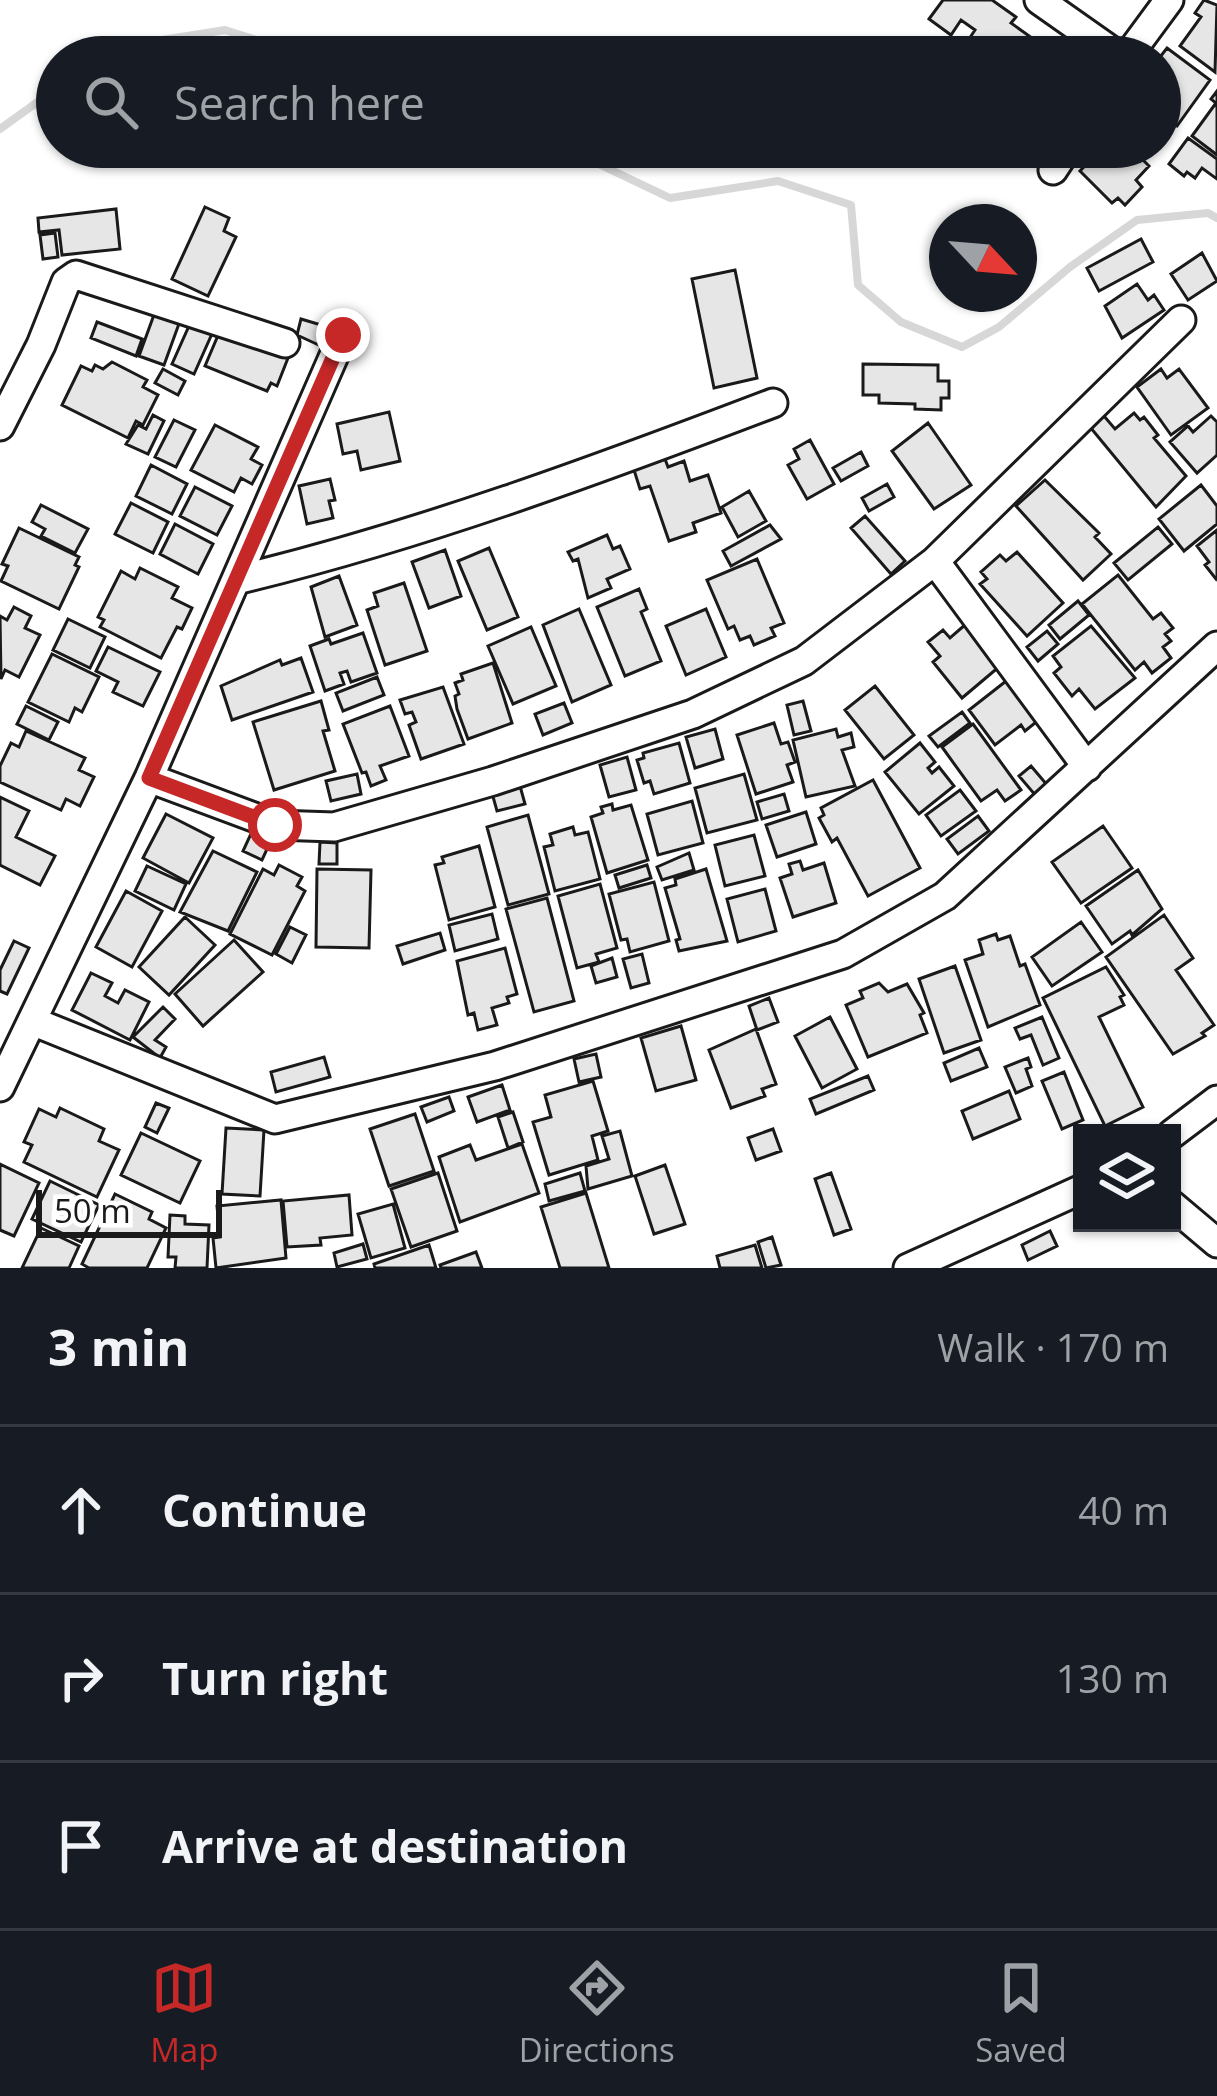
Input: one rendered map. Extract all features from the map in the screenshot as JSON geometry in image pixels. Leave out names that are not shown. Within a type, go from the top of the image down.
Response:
[{"type":"street","points":[[1039,0],[1092,36]]},
{"type":"street","points":[[1140,36],[1169,0]]},
{"type":"street","points":[[0,426],[66,282],[76,275],[285,343]]},
{"type":"street","points":[[149,778],[275,825],[334,827],[493,781],[693,714],[803,661],[935,561],[1181,320]]},
{"type":"street","points":[[0,1088],[149,778],[343,335]]},
{"type":"street","points":[[236,580],[312,562],[566,481],[773,404]]},
{"type":"street","points":[[935,561],[1087,767]]},
{"type":"street","points":[[32,1021],[275,1119],[495,1066],[843,954],[945,896],[1217,646]]},
{"type":"street","points":[[1181,1127],[1217,1100]]},
{"type":"street","points":[[908,1268],[1073,1193]]},
{"type":"street","points":[[1181,1213],[1217,1243]]},
{"type":"building","points":[[943,0],[992,0],[1016,17],[1011,23],[1029,36],[971,36],[975,30],[961,20],[951,35],[929,19]]},
{"type":"building","points":[[1204,0],[1217,5],[1215,72],[1181,47],[1201,17],[1195,13]]},
{"type":"building","points":[[1181,58],[1210,80],[1181,120]]},
{"type":"building","points":[[1217,91],[1217,155],[1192,136],[1216,103],[1211,99]]},
{"type":"building","points":[[1188,138],[1217,159],[1217,179],[1202,168],[1195,178],[1174,168],[1181,168],[1181,148]]},
{"type":"building","points":[[1147,168],[1136,180],[1142,187],[1125,205],[1118,198],[1112,203],[1080,171]]},
{"type":"building","points":[[205,207],[229,218],[224,231],[236,237],[208,296],[172,279]]},
{"type":"building","points":[[116,209],[120,249],[62,255],[59,230],[39,232],[38,218]]},
{"type":"building","points":[[55,233],[58,257],[43,259],[40,235]]},
{"type":"building","points":[[1141,239],[1153,262],[1099,291],[1087,268]]},
{"type":"building","points":[[1202,253],[1217,281],[1188,300],[1171,274]]},
{"type":"building","points":[[735,270],[757,378],[714,388],[692,279]]},
{"type":"building","points":[[1137,284],[1148,300],[1154,295],[1164,310],[1122,338],[1105,306]]},
{"type":"building","points":[[155,312],[180,321],[164,365],[139,356]]},
{"type":"building","points":[[193,317],[215,327],[194,374],[172,364]]},
{"type":"building","points":[[301,319],[328,327],[323,347],[297,335]]},
{"type":"building","points":[[97,322],[142,339],[136,356],[91,338]]},
{"type":"building","points":[[222,326],[288,358],[277,386],[271,383],[267,391],[205,366]]},
{"type":"building","points":[[112,362],[147,380],[143,387],[158,395],[143,425],[136,421],[128,438],[62,405],[81,366],[92,371],[95,365],[103,369]]},
{"type":"building","points":[[863,364],[938,365],[938,381],[949,381],[949,398],[941,398],[941,410],[879,403],[879,395],[863,395]]},
{"type":"building","points":[[163,369],[185,381],[178,395],[155,383]]},
{"type":"building","points":[[1161,369],[1167,378],[1179,369],[1208,408],[1171,435],[1137,387]]},
{"type":"building","points":[[389,412],[400,461],[361,470],[357,451],[343,454],[337,424]]},
{"type":"building","points":[[1134,413],[1140,420],[1144,417],[1158,435],[1154,438],[1186,476],[1156,507],[1090,427],[1104,416],[1115,429]]},
{"type":"building","points":[[153,415],[164,421],[148,454],[126,444],[138,425],[146,429]]},
{"type":"building","points":[[1211,416],[1217,422],[1217,455],[1197,473],[1170,442],[1188,426],[1193,432]]},
{"type":"building","points":[[174,420],[195,430],[176,467],[155,457]]},
{"type":"building","points":[[928,423],[971,485],[934,509],[892,451]]},
{"type":"building","points":[[215,425],[258,447],[251,459],[262,465],[252,484],[241,478],[234,492],[191,470]]},
{"type":"building","points":[[810,440],[834,484],[807,499],[788,465],[799,459],[794,449]]},
{"type":"building","points":[[861,452],[868,466],[841,481],[833,468]]},
{"type":"building","points":[[665,459],[668,467],[684,461],[690,481],[708,475],[721,513],[693,523],[696,532],[669,541],[650,486],[640,489],[634,470]]},
{"type":"building","points":[[151,465],[187,484],[172,514],[136,496]]},
{"type":"building","points":[[330,479],[333,518],[307,524],[299,486]]},
{"type":"building","points":[[1045,480],[1099,533],[1095,537],[1111,554],[1083,580],[1016,506]]},
{"type":"building","points":[[887,484],[894,497],[869,511],[862,498]]},
{"type":"building","points":[[1201,485],[1217,506],[1217,524],[1184,551],[1159,519]]},
{"type":"building","points":[[195,487],[232,506],[217,535],[180,516]]},
{"type":"building","points":[[749,491],[766,521],[738,537],[722,507]]},
{"type":"building","points":[[131,503],[168,522],[153,553],[115,534]]},
{"type":"building","points":[[41,505],[88,529],[75,553],[41,536],[45,529],[32,522]]},
{"type":"building","points":[[865,516],[905,561],[891,574],[851,528]]},
{"type":"building","points":[[175,524],[213,544],[198,574],[160,554]]},
{"type":"building","points":[[770,525],[781,539],[731,566],[723,551]]},
{"type":"building","points":[[1158,527],[1172,544],[1128,580],[1114,563]]},
{"type":"building","points":[[19,528],[79,557],[59,609],[1,581],[8,566],[2,564]]},
{"type":"building","points":[[1217,530],[1217,577],[1216,579],[1197,546]]},
{"type":"building","points":[[607,535],[613,549],[620,546],[630,569],[607,579],[611,588],[588,598],[578,559],[573,561],[568,552]]},
{"type":"building","points":[[489,548],[518,617],[487,630],[458,561]]},
{"type":"building","points":[[445,550],[461,596],[429,608],[412,562]]},
{"type":"building","points":[[1017,552],[1063,603],[1027,636],[980,584],[987,579],[981,572],[1000,555],[1006,561]]},
{"type":"building","points":[[757,559],[784,623],[771,628],[775,636],[754,645],[750,636],[740,640],[734,626],[728,629],[707,580]]},
{"type":"building","points":[[140,568],[178,587],[172,598],[192,608],[161,658],[100,627],[104,620],[98,617],[121,571],[135,579]]},
{"type":"building","points":[[1118,575],[1153,619],[1161,613],[1173,628],[1165,634],[1171,641],[1163,647],[1171,658],[1152,673],[1144,662],[1135,670],[1082,604]]},
{"type":"building","points":[[339,576],[357,625],[325,637],[311,587]]},
{"type":"building","points":[[404,583],[427,651],[385,665],[367,610],[378,606],[374,593]]},
{"type":"building","points":[[639,589],[647,609],[641,612],[661,661],[625,676],[597,607]]},
{"type":"building","points":[[1078,601],[1089,615],[1060,639],[1049,625]]},
{"type":"building","points":[[14,607],[31,616],[25,628],[40,635],[19,677],[5,670],[1,679],[0,616],[7,620]]},
{"type":"building","points":[[579,609],[611,685],[572,702],[543,625]]},
{"type":"building","points":[[706,609],[726,657],[686,675],[666,626]]},
{"type":"building","points":[[68,619],[105,637],[90,668],[53,650]]},
{"type":"building","points":[[966,624],[1000,666],[962,698],[933,662],[940,656],[928,642],[943,630],[950,638]]},
{"type":"building","points":[[1091,626],[1135,678],[1095,709],[1079,689],[1072,696],[1054,673],[1061,667],[1053,656]]},
{"type":"building","points":[[531,627],[556,686],[513,704],[488,646]]},
{"type":"building","points":[[1047,631],[1058,644],[1038,661],[1027,647]]},
{"type":"building","points":[[363,633],[377,673],[351,682],[347,671],[340,673],[344,684],[325,691],[310,646]]},
{"type":"building","points":[[108,647],[160,672],[143,706],[113,692],[118,682],[96,671]]},
{"type":"building","points":[[52,654],[99,677],[82,712],[75,708],[69,722],[28,702]]},
{"type":"building","points":[[301,658],[313,692],[232,720],[221,686],[280,660],[282,665]]},
{"type":"building","points":[[493,663],[512,723],[468,739],[457,709],[455,683],[463,680],[461,674]]},
{"type":"building","points":[[377,677],[384,695],[343,711],[336,693]]},
{"type":"building","points":[[1010,678],[1040,719],[1025,731],[1021,725],[995,745],[969,710]]},
{"type":"building","points":[[875,686],[914,735],[884,759],[845,710]]},
{"type":"building","points":[[443,687],[464,744],[421,759],[409,725],[416,722],[412,712],[405,714],[400,700]]},
{"type":"building","points":[[321,701],[329,730],[323,731],[335,771],[274,790],[253,722]]},
{"type":"building","points":[[803,701],[811,731],[794,735],[787,705]]},
{"type":"building","points":[[564,703],[572,723],[543,735],[535,714]]},
{"type":"building","points":[[26,706],[58,722],[49,740],[17,724]]},
{"type":"building","points":[[390,706],[409,756],[380,766],[386,780],[371,786],[343,724]]},
{"type":"building","points":[[962,712],[970,723],[938,747],[929,736]]},
{"type":"building","points":[[774,723],[781,744],[788,742],[795,762],[787,765],[793,782],[756,794],[737,735]]},
{"type":"building","points":[[973,724],[1021,790],[1005,801],[997,790],[981,801],[942,747]]},
{"type":"building","points":[[715,729],[723,759],[695,768],[686,737]]},
{"type":"building","points":[[836,729],[838,737],[851,733],[854,747],[842,750],[855,786],[806,797],[793,740]]},
{"type":"building","points":[[26,731],[85,758],[79,770],[94,777],[80,806],[66,799],[61,810],[0,782],[0,766],[11,743],[19,747]]},
{"type":"building","points":[[679,743],[690,783],[654,794],[650,781],[644,783],[637,760],[644,758],[643,753]]},
{"type":"building","points":[[920,743],[935,762],[928,768],[932,773],[939,767],[954,786],[919,814],[885,772]]},
{"type":"building","points":[[627,757],[636,790],[609,797],[600,765]]},
{"type":"building","points":[[1031,766],[1048,786],[1036,796],[1019,776]]},
{"type":"building","points":[[357,774],[361,794],[331,801],[326,781]]},
{"type":"building","points":[[744,774],[757,820],[707,833],[695,788]]},
{"type":"building","points":[[873,780],[920,868],[868,896],[837,838],[832,842],[819,818],[824,815],[821,808]]},
{"type":"building","points":[[520,786],[525,804],[497,811],[492,793]]},
{"type":"building","points":[[960,790],[976,811],[941,836],[926,815]]},
{"type":"building","points":[[784,794],[789,811],[762,819],[757,802]]},
{"type":"building","points":[[0,797],[29,811],[16,837],[55,856],[40,885],[0,865]]},
{"type":"building","points":[[692,801],[703,843],[658,855],[647,814]]},
{"type":"building","points":[[612,804],[613,810],[631,805],[648,860],[607,873],[591,817]]},
{"type":"building","points":[[806,812],[816,844],[777,857],[766,825]]},
{"type":"building","points":[[166,814],[213,838],[189,883],[143,858]]},
{"type":"building","points":[[528,815],[549,894],[508,905],[487,827]]},
{"type":"building","points":[[978,816],[989,831],[958,854],[947,839]]},
{"type":"building","points":[[255,825],[274,834],[262,860],[243,851]]},
{"type":"building","points":[[1103,826],[1132,868],[1081,903],[1052,862]]},
{"type":"building","points":[[573,827],[575,835],[588,832],[600,879],[555,891],[544,847],[553,845],[550,834]]},
{"type":"building","points":[[754,835],[765,876],[725,886],[715,845]]},
{"type":"building","points":[[320,842],[337,843],[337,864],[319,864]]},
{"type":"building","points":[[479,846],[495,907],[449,920],[435,865],[444,863],[442,857]]},
{"type":"building","points":[[213,851],[257,872],[228,931],[180,912]]},
{"type":"building","points":[[689,853],[694,870],[662,880],[657,867]]},
{"type":"building","points":[[800,861],[803,870],[824,863],[836,903],[793,917],[780,878],[792,874],[789,864]]},
{"type":"building","points":[[279,865],[302,877],[297,886],[305,891],[272,955],[230,934],[263,869],[274,875]]},
{"type":"building","points":[[647,865],[651,878],[619,888],[615,875]]},
{"type":"building","points":[[147,866],[186,884],[174,910],[135,891]]},
{"type":"building","points":[[317,869],[371,870],[369,948],[316,947]]},
{"type":"building","points":[[706,869],[727,941],[679,951],[665,888],[676,885],[675,879]]},
{"type":"building","points":[[1138,870],[1162,909],[1132,935],[1130,931],[1112,944],[1086,906]]},
{"type":"building","points":[[654,882],[669,941],[630,952],[627,939],[621,940],[609,894]]},
{"type":"building","points":[[600,884],[617,948],[596,954],[599,962],[577,968],[558,896]]},
{"type":"building","points":[[765,889],[776,931],[738,942],[727,899]]},
{"type":"building","points":[[126,891],[162,911],[132,967],[96,947]]},
{"type":"building","points":[[547,898],[574,1001],[534,1012],[506,909]]},
{"type":"building","points":[[492,914],[498,939],[455,951],[449,925]]},
{"type":"building","points":[[1164,915],[1193,958],[1176,970],[1214,1025],[1202,1033],[1205,1036],[1173,1054],[1106,957]]},
{"type":"building","points":[[185,917],[215,945],[169,995],[139,967]]},
{"type":"building","points":[[1081,922],[1102,952],[1052,986],[1032,957]]},
{"type":"building","points":[[290,927],[306,935],[292,963],[276,954]]},
{"type":"building","points":[[440,933],[445,950],[403,964],[397,946]]},
{"type":"building","points":[[996,934],[998,940],[1010,936],[1040,1005],[988,1027],[965,960],[983,954],[979,940]]},
{"type":"building","points":[[234,940],[263,972],[203,1026],[175,994]]},
{"type":"building","points":[[14,941],[29,948],[7,994],[0,991],[0,970]]},
{"type":"building","points":[[505,948],[517,994],[507,997],[509,1003],[492,1008],[497,1025],[478,1030],[474,1013],[468,1015],[457,961]]},
{"type":"building","points":[[642,954],[649,983],[631,988],[623,959]]},
{"type":"building","points":[[612,958],[617,977],[596,983],[591,966]]},
{"type":"building","points":[[955,966],[981,1040],[944,1053],[919,979]]},
{"type":"building","points":[[1106,967],[1124,995],[1120,997],[1124,1005],[1099,1017],[1143,1107],[1104,1124],[1043,998]]},
{"type":"building","points":[[91,973],[112,983],[105,996],[118,1003],[125,990],[149,1002],[130,1040],[72,1010]]},
{"type":"building","points":[[879,983],[888,992],[907,984],[924,1013],[920,1015],[927,1033],[868,1057],[846,1005],[863,998],[860,991]]},
{"type":"building","points":[[769,998],[778,1022],[757,1030],[749,1006]]},
{"type":"building","points":[[163,1007],[175,1019],[155,1040],[166,1047],[160,1058],[133,1037]]},
{"type":"building","points":[[830,1017],[857,1069],[822,1088],[795,1036]]},
{"type":"building","points":[[1042,1017],[1059,1058],[1043,1065],[1031,1035],[1020,1039],[1015,1028]]},
{"type":"building","points":[[681,1026],[696,1080],[656,1091],[641,1038]]},
{"type":"building","points":[[756,1029],[776,1084],[762,1089],[765,1096],[731,1108],[709,1050]]},
{"type":"building","points":[[979,1048],[987,1067],[951,1081],[944,1063]]},
{"type":"building","points":[[596,1054],[601,1077],[579,1082],[574,1059]]},
{"type":"building","points":[[324,1057],[330,1077],[276,1092],[271,1072]]},
{"type":"building","points":[[1028,1058],[1032,1086],[1016,1093],[1005,1067]]},
{"type":"building","points":[[1064,1072],[1083,1120],[1062,1129],[1042,1081]]},
{"type":"building","points":[[868,1076],[874,1090],[816,1114],[810,1099]]},
{"type":"building","points":[[593,1081],[608,1131],[592,1136],[598,1160],[549,1175],[533,1122],[551,1117],[545,1095]]},
{"type":"building","points":[[502,1085],[510,1110],[477,1122],[468,1097]]},
{"type":"building","points":[[1009,1091],[1020,1119],[973,1139],[962,1111]]},
{"type":"building","points":[[449,1097],[454,1111],[427,1122],[421,1107]]},
{"type":"building","points":[[156,1103],[169,1108],[157,1133],[145,1127]]},
{"type":"building","points":[[60,1108],[104,1129],[99,1141],[119,1150],[97,1197],[24,1162],[32,1145],[24,1142],[39,1109],[56,1117]]},
{"type":"building","points":[[513,1112],[523,1142],[508,1148],[498,1117]]},
{"type":"building","points":[[415,1114],[434,1171],[389,1186],[370,1129]]},
{"type":"building","points":[[226,1128],[264,1130],[260,1196],[222,1194]]},
{"type":"building","points":[[773,1129],[781,1151],[756,1160],[748,1138]]},
{"type":"building","points":[[620,1131],[632,1176],[588,1189],[586,1166],[609,1159],[602,1136]]},
{"type":"building","points":[[141,1133],[200,1161],[180,1203],[121,1175]]},
{"type":"building","points":[[522,1144],[539,1193],[460,1222],[439,1157],[470,1145],[476,1160]]},
{"type":"building","points":[[0,1164],[39,1183],[14,1236],[0,1230]]},
{"type":"building","points":[[665,1165],[685,1224],[654,1234],[635,1176]]},
{"type":"building","points":[[438,1173],[457,1231],[411,1247],[391,1189]]},
{"type":"building","points":[[580,1173],[585,1191],[549,1201],[545,1184]]},
{"type":"building","points":[[831,1173],[851,1229],[834,1235],[815,1179]]},
{"type":"building","points":[[50,1181],[99,1205],[81,1242],[32,1219]]},
{"type":"building","points":[[586,1193],[609,1268],[560,1268],[541,1207]]},
{"type":"building","points":[[115,1194],[152,1212],[149,1219],[166,1228],[147,1268],[82,1264]]},
{"type":"building","points":[[349,1195],[352,1235],[320,1238],[321,1245],[287,1247],[283,1201]]},
{"type":"building","points":[[281,1200],[286,1258],[216,1268],[217,1206]]},
{"type":"building","points":[[393,1204],[405,1248],[371,1258],[358,1214]]},
{"type":"building","points":[[170,1215],[185,1216],[185,1224],[209,1225],[207,1268],[175,1268],[176,1257],[168,1257]]},
{"type":"building","points":[[41,1228],[79,1246],[69,1268],[22,1268]]},
{"type":"building","points":[[1050,1231],[1057,1246],[1028,1260],[1022,1245]]},
{"type":"building","points":[[772,1237],[781,1265],[766,1268],[758,1242]]},
{"type":"building","points":[[363,1244],[367,1259],[337,1267],[334,1253]]},
{"type":"building","points":[[429,1245],[436,1268],[375,1268],[374,1264]]},
{"type":"building","points":[[755,1245],[762,1268],[720,1268],[717,1256]]},
{"type":"building","points":[[476,1252],[482,1268],[441,1268],[440,1265]]},
{"type":"waterway","points":[[187,36],[225,30],[244,36]]},
{"type":"waterway","points":[[0,129],[36,103]]},
{"type":"waterway","points":[[607,168],[670,198],[778,181],[851,205],[858,285],[901,322],[962,347],[999,327],[1070,267],[1137,220],[1208,213],[1217,218]]},
{"type":"route","points":[[275,825],[149,778],[343,335]]}]
